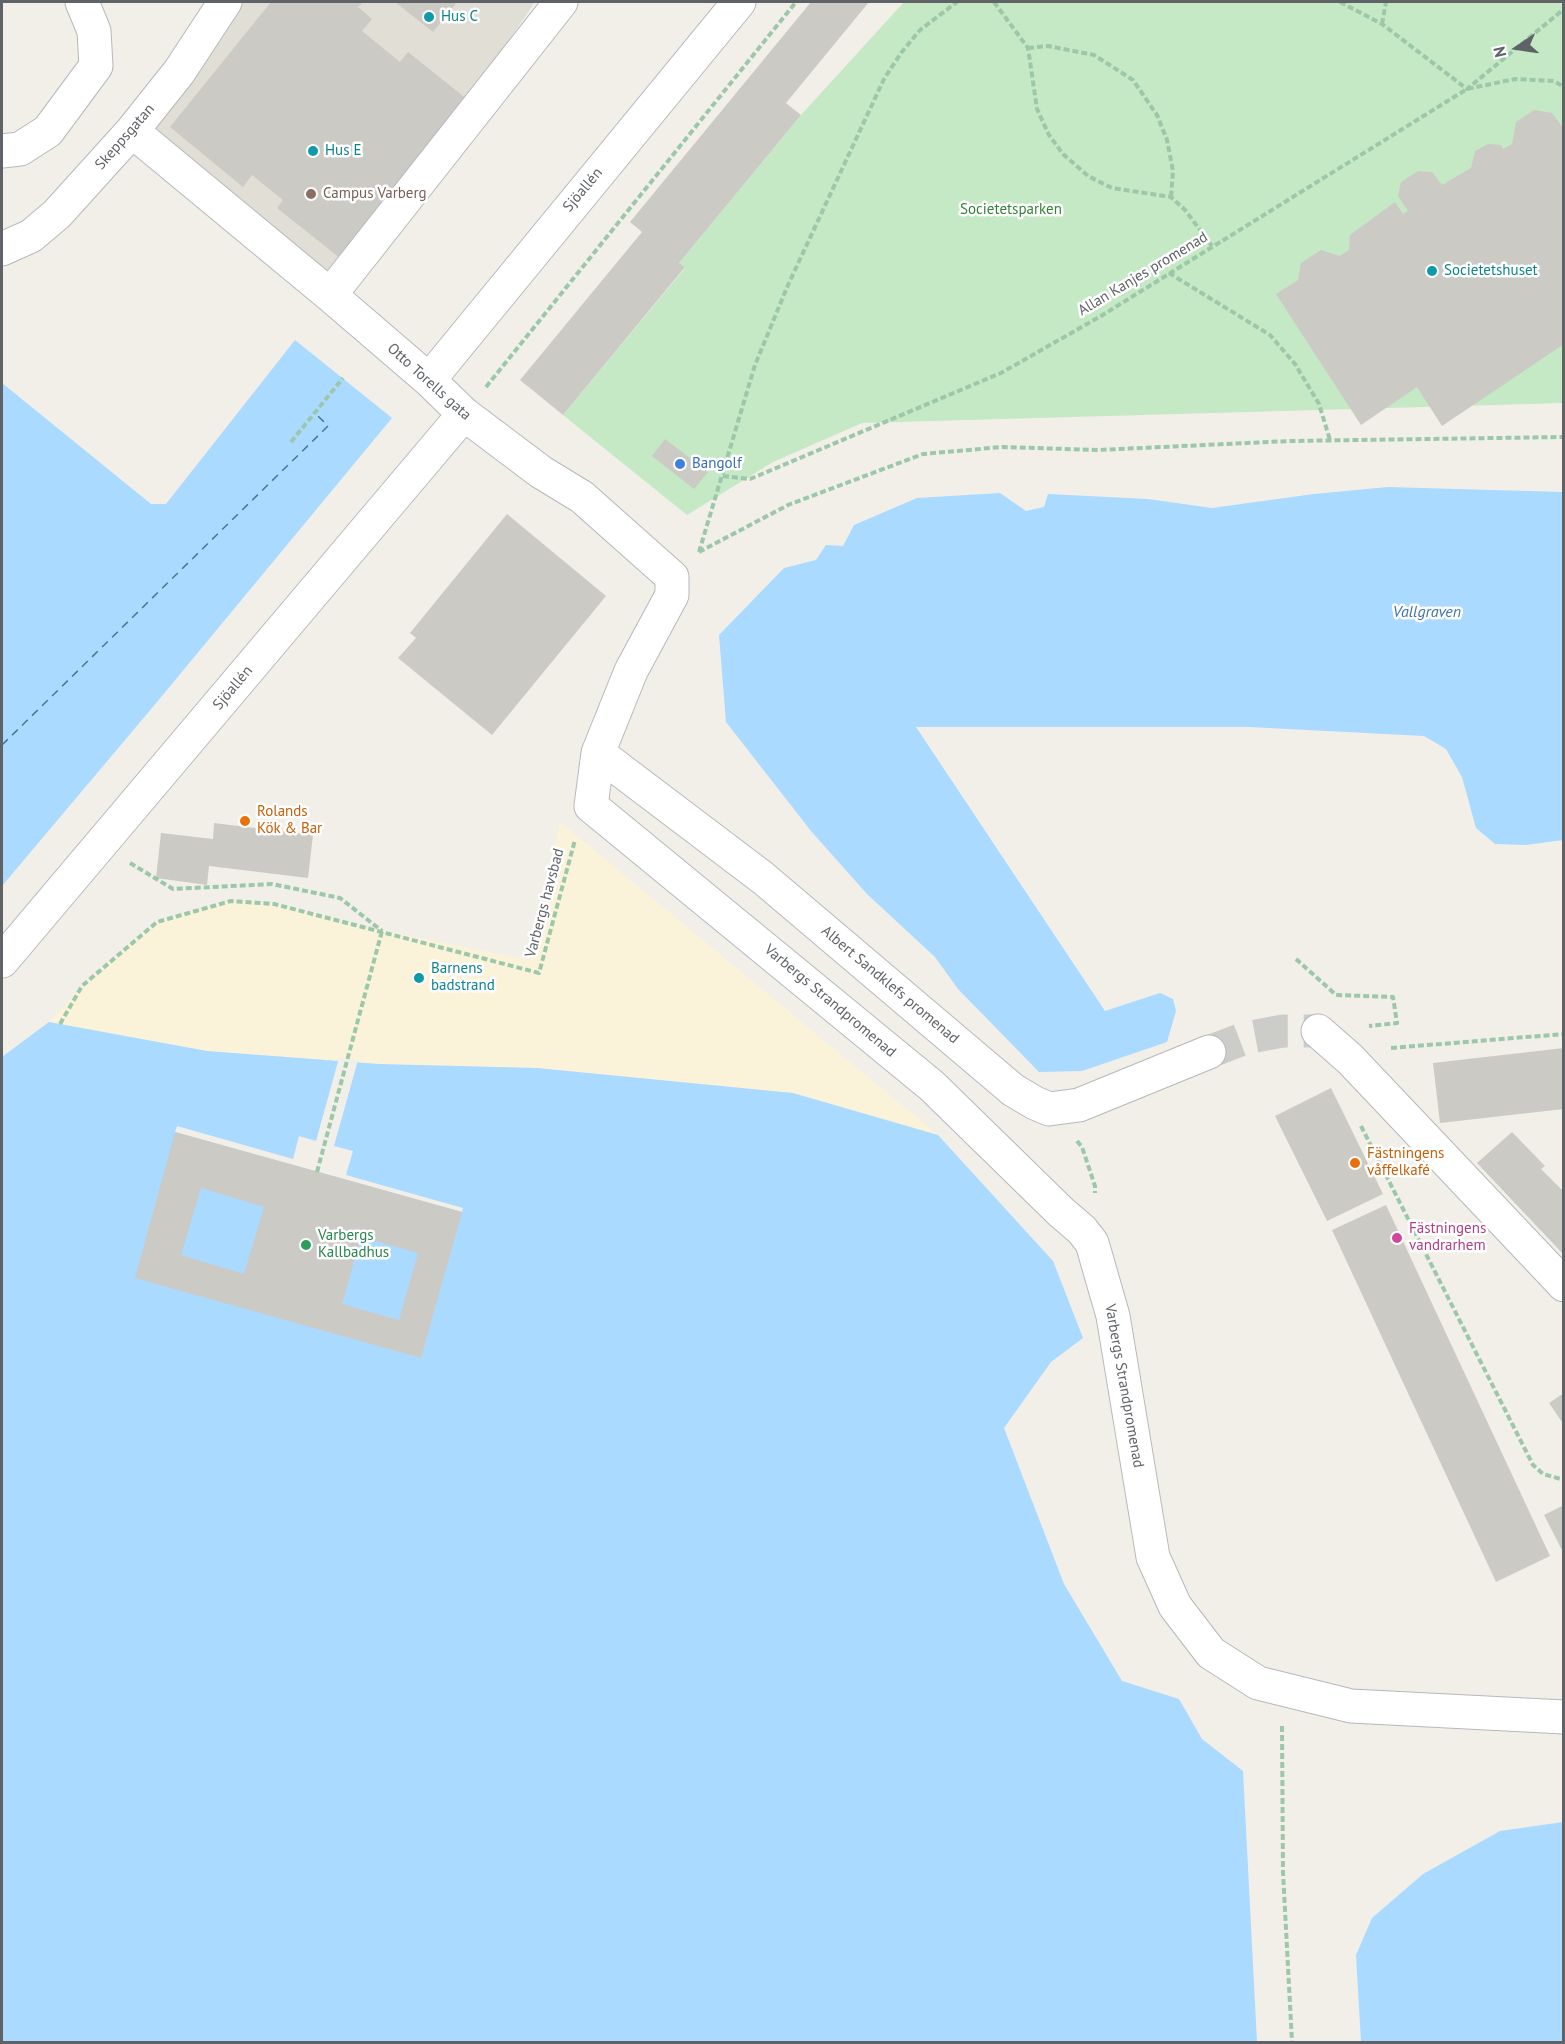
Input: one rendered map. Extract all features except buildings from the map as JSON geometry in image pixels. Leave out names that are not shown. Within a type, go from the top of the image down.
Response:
[{"type":"street","points":[[2,151],[26,146],[48,131],[96,66],[94,31],[82,2]]},
{"type":"street","name":"Skeppsgatan","points":[[2,249],[31,236],[57,214],[132,131],[179,72],[225,2]]},
{"type":"street","points":[[330,295],[561,2]]},
{"type":"street","name":"Sjöallén","points":[[429,380],[739,2]]},
{"type":"street","name":"Otto Torells gata","points":[[132,131],[330,295],[429,380],[464,414],[541,472],[582,497],[672,577]]},
{"type":"street","name":"Sjöallén","points":[[2,961],[464,414]]},
{"type":"street","points":[[598,753],[631,671],[672,595],[672,577]]},
{"type":"street","name":"Albert Sandklefs promenad","points":[[598,753],[763,878],[1013,1090],[1035,1103],[1049,1109],[1079,1105],[1209,1052]]},
{"type":"street","name":"Varbergs Strandpromenad","points":[[598,753],[591,807],[609,818],[932,1086],[1082,1230],[1092,1243],[1113,1316],[1153,1557],[1174,1606],[1211,1653],[1258,1683],[1351,1706],[1563,1717]]},
{"type":"street","points":[[1318,1031],[1350,1059],[1563,1285]]},
{"type":"path","points":[[464,414],[796,2]]},
{"type":"path","points":[[699,552],[754,365],[788,285],[884,80],[901,52],[920,30],[957,2]]},
{"type":"path","points":[[994,2],[1028,48],[1037,109],[1049,135],[1063,154],[1088,176],[1112,188],[1171,197],[1185,210],[1212,246]]},
{"type":"path","points":[[1340,2],[1382,24],[1467,89],[1563,9]]},
{"type":"path","points":[[1382,24],[1386,2]]},
{"type":"path","points":[[1028,48],[1048,46],[1094,55],[1133,80],[1157,115],[1167,140],[1173,171],[1171,197]]},
{"type":"path","name":"Allan Kanjes promenad","points":[[723,476],[750,478],[1001,373],[1169,273],[1467,89],[1515,79],[1554,81],[1563,87]]},
{"type":"path","points":[[1169,273],[1270,335],[1295,364],[1319,404],[1330,440]]},
{"type":"path","points":[[291,442],[343,378]]},
{"type":"path","points":[[672,577],[699,552],[788,505],[923,454],[1002,447],[1098,450],[1330,440],[1563,437]]},
{"type":"path","name":"Varbergs havsbad","points":[[381,933],[539,973],[576,834]]},
{"type":"path","points":[[102,842],[146,874],[173,889],[272,884],[340,898],[381,933]]},
{"type":"path","points":[[60,1024],[82,986],[157,922],[231,901],[274,904],[381,933]]},
{"type":"path","points":[[317,1172],[381,933]]},
{"type":"path","points":[[1296,959],[1336,995],[1393,997],[1397,1023]]},
{"type":"path","points":[[1350,1059],[1380,1048],[1563,1034]]},
{"type":"path","points":[[1357,1118],[1533,1465],[1543,1474],[1563,1480]]},
{"type":"path","points":[[1082,1147],[1095,1186]]},
{"type":"path","points":[[1282,1689],[1283,1872],[1292,2043]]},
{"type":"shaded area","name":"Campus Varberg","points":[[242,2],[535,2],[468,100],[326,273],[153,130]]},
{"type":"green space","name":"Societetsparken","points":[[904,2],[1563,2],[1563,403],[862,423],[773,462],[687,515],[563,415],[685,268],[679,263],[801,115]]},
{"type":"sand","name":"Barnens badstrand","points":[[560,822],[938,1135],[793,1093],[537,1068],[379,1064],[207,1051],[49,1022],[98,970],[157,922],[233,900],[274,904],[359,926],[529,960]]},
{"type":"water","points":[[295,340],[392,418],[2,886],[2,383],[151,504],[166,504]]},
{"type":"water","name":"Vallgraven","points":[[1388,487],[1563,492],[1563,840],[1526,845],[1495,844],[1476,828],[1462,777],[1446,749],[1424,736],[1249,727],[916,727],[1105,1011],[1160,993],[1173,999],[1176,1011],[1167,1042],[1082,1071],[1039,1072],[958,989],[935,957],[867,894],[811,831],[726,722],[719,635],[784,568],[816,560],[826,545],[843,546],[854,525],[917,498],[1000,493],[1026,511],[1044,507],[1048,494],[1148,499],[1212,508],[1314,494]]},
{"type":"water","points":[[49,1022],[207,1051],[379,1064],[537,1068],[793,1093],[938,1135],[1053,1261],[1083,1338],[1051,1362],[1004,1428],[1064,1584],[1122,1681],[1179,1699],[1202,1739],[1243,1771],[1257,2042],[2,2042],[2,1057]]},
{"type":"water","points":[[1563,1822],[1563,2042],[1361,2042],[1356,1955],[1372,1918],[1423,1874],[1500,1831]]},
{"type":"pier","points":[[339,1058],[358,1060],[334,1146],[353,1151],[346,1175],[463,1208],[462,1212],[175,1132],[177,1126],[293,1159],[299,1136],[316,1141]]},
{"type":"ferry route","points":[[2,745],[328,426],[315,413]]},
{"type":"tunnel","points":[[1209,1052],[1245,1038],[1283,1031],[1318,1031]]},
{"type":"place","name":"Hus C","points":[[429,17]]},
{"type":"place","name":"Hus E","points":[[313,151]]},
{"type":"place","name":"Campus Varberg","points":[[311,194]]},
{"type":"place","name":"Societetshuset","points":[[1432,271]]},
{"type":"place","name":"Bangolf","points":[[680,464]]},
{"type":"place","name":"Rolands Kök & Bar","points":[[245,821]]},
{"type":"place","name":"Barnens badstrand","points":[[419,978]]},
{"type":"place","name":"Fästningens våffelkafé","points":[[1355,1163]]},
{"type":"place","name":"Fästningens vandrarhem","points":[[1397,1238]]},
{"type":"place","name":"Varbergs Kallbadhus","points":[[306,1245]]}]
